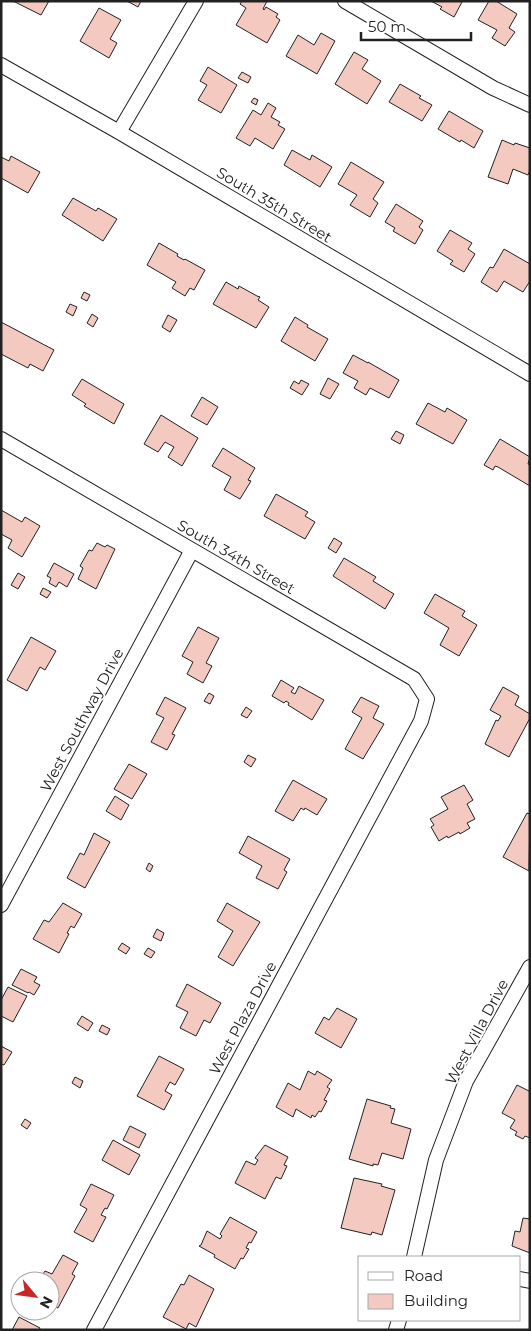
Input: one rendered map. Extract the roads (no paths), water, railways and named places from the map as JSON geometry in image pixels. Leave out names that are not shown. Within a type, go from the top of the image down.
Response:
[{"type":"street","points":[[119,132],[196,1]]},
{"type":"street","points":[[345,1],[493,88],[530,105]]},
{"type":"street","name":"South 35th Street","points":[[1,65],[119,132],[530,374]]},
{"type":"street","name":"South 34th Street","points":[[1,439],[414,679],[427,699],[421,721]]},
{"type":"street","name":"West Southway Drive","points":[[1,905],[192,550]]},
{"type":"street","name":"West Plaza Drive","points":[[94,1330],[421,721]]},
{"type":"street","name":"West Villa Drive","points":[[418,1256],[436,1160],[466,1082],[530,967]]}]
